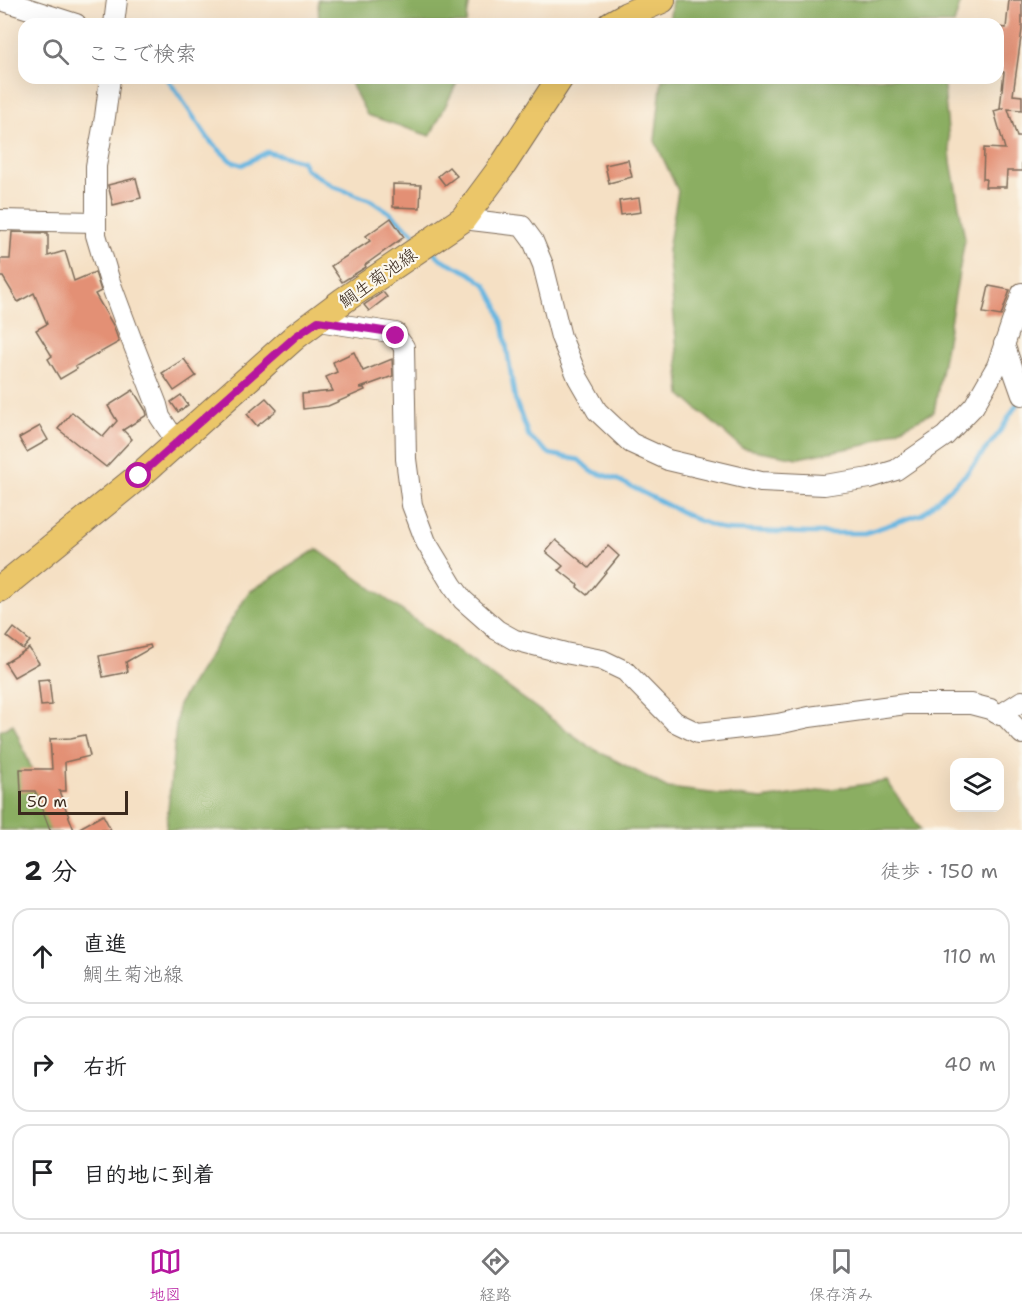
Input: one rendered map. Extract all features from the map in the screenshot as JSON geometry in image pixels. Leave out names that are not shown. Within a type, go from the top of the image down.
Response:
[{"type":"main road","points":[[622,18],[662,0]]},
{"type":"main road","name":"鯛生菊池線","points":[[0,589],[139,476],[296,336],[344,300],[463,219],[503,165],[556,84]]},
{"type":"street","points":[[1,0],[57,18]]},
{"type":"street","points":[[115,18],[117,0]]},
{"type":"street","points":[[109,84],[96,166],[96,235],[160,417],[176,441]]},
{"type":"street","points":[[463,219],[522,226],[533,242],[543,265],[561,337],[578,378],[597,411],[631,443],[668,460],[761,482],[824,485],[870,478],[896,470],[945,436],[974,406],[997,366],[1022,293]]},
{"type":"street","points":[[0,220],[96,222]]},
{"type":"street","points":[[318,321],[396,333],[404,347],[406,459],[412,506],[426,542],[452,585],[463,600],[497,630],[515,640],[602,660],[626,671],[675,722],[698,733],[778,724],[809,717],[906,704],[971,704],[1005,716],[1022,734]]},
{"type":"street","points":[[1004,344],[1022,395]]},
{"type":"street","points":[[1000,715],[1022,701]]},
{"type":"green space","points":[[318,0],[470,0],[467,18],[319,18]]},
{"type":"green space","points":[[672,0],[961,0],[956,18],[670,18]]},
{"type":"green space","points":[[351,84],[456,84],[430,136],[367,115]]},
{"type":"green space","points":[[661,84],[944,84],[951,162],[965,239],[934,412],[866,445],[798,458],[742,448],[681,395],[668,250],[678,191],[655,141]]},
{"type":"green space","points":[[317,549],[590,747],[668,788],[762,799],[887,781],[921,830],[166,830],[178,705],[249,592]]},
{"type":"green space","points":[[13,724],[57,830],[0,830],[0,731]]},
{"type":"building","points":[[1009,0],[1022,0],[1022,30],[1013,95],[1022,96],[1022,110],[1008,109],[1017,137],[1022,137],[1022,171],[1007,171],[1006,187],[985,187],[984,148],[1005,149],[994,111],[1004,108],[1000,108],[1004,84],[1004,28],[1006,28]]},
{"type":"building","points":[[628,160],[632,177],[609,183],[605,165]]},
{"type":"building","points":[[449,167],[457,176],[445,185],[438,176]]},
{"type":"building","points":[[136,178],[141,198],[113,205],[108,185]]},
{"type":"building","points":[[393,184],[421,185],[420,208],[393,207]]},
{"type":"building","points":[[639,198],[641,212],[621,215],[619,201]]},
{"type":"building","points":[[391,218],[404,237],[365,265],[366,267],[342,282],[331,266],[370,241],[366,236]]},
{"type":"building","points":[[12,232],[48,233],[48,256],[65,251],[74,281],[95,272],[101,291],[95,294],[113,325],[119,342],[76,366],[77,369],[60,379],[48,359],[52,356],[36,330],[47,324],[34,293],[18,302],[3,277],[0,277],[0,259],[10,259]]},
{"type":"building","points":[[989,286],[1010,290],[1001,316],[983,313]]},
{"type":"building","points":[[383,292],[387,297],[369,311],[364,305]]},
{"type":"building","points":[[354,352],[363,371],[392,359],[393,376],[360,388],[365,390],[328,406],[303,409],[302,394],[333,391],[326,377],[337,372],[333,362]]},
{"type":"building","points":[[184,359],[196,376],[174,391],[162,373]]},
{"type":"building","points":[[133,390],[147,415],[123,430],[132,439],[106,467],[58,429],[72,412],[103,437],[117,421],[108,406]]},
{"type":"building","points":[[181,395],[188,405],[178,412],[171,402]]},
{"type":"building","points":[[266,398],[277,410],[257,426],[247,414]]},
{"type":"building","points":[[40,426],[48,440],[27,452],[19,438]]},
{"type":"building","points":[[556,540],[589,568],[608,546],[619,556],[587,595],[559,570],[563,566],[546,552]]},
{"type":"building","points":[[14,628],[30,641],[23,649],[7,637]]},
{"type":"building","points":[[150,645],[151,648],[126,662],[128,672],[103,677],[99,656]]},
{"type":"building","points":[[29,648],[39,663],[14,677],[5,663]]},
{"type":"building","points":[[49,679],[52,705],[41,706],[38,680]]},
{"type":"building","points":[[85,735],[90,756],[65,762],[66,791],[59,791],[74,830],[50,830],[35,791],[21,791],[20,769],[52,769],[50,739]]},
{"type":"building","points":[[103,815],[111,830],[76,830]]},
{"type":"waterway","points":[[171,84],[210,141],[231,161],[242,165],[267,152],[302,161],[306,169],[333,186],[370,200],[389,212],[419,238]]},
{"type":"waterway","points":[[432,250],[441,259],[470,273],[486,285],[496,303],[503,325],[515,399],[529,437],[550,454],[579,460],[591,471],[616,479],[697,520],[725,530],[865,533],[922,514],[966,474],[999,433],[1020,399]]},
{"type":"route","points":[[139,476],[296,336],[318,321],[396,333],[396,336]]}]
